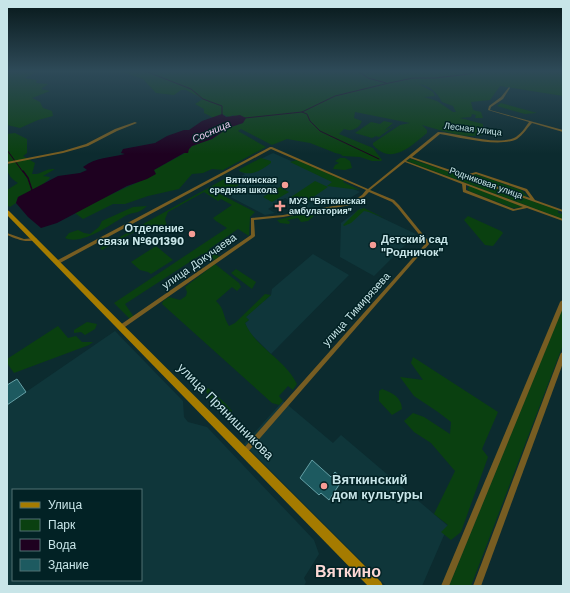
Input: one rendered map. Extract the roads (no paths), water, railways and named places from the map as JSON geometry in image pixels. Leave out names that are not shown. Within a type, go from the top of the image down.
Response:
[{"type":"street","points":[[501,99],[490,107],[489,110],[561,130],[563,124]]},
{"type":"street","name":"Лесная улица","points":[[368,190],[439,133],[467,138],[505,141],[514,139],[531,122]]},
{"type":"street","points":[[7,163],[73,150],[87,145],[116,130],[136,123]]},
{"type":"street","points":[[56,260],[271,148],[368,190]]},
{"type":"street","name":"Родниковая улица","points":[[410,157],[563,211]]},
{"type":"street","name":"Родниковая улица","points":[[404,161],[563,220]]},
{"type":"street","points":[[465,176],[476,173],[526,190],[532,200]]},
{"type":"street","points":[[464,183],[464,191],[514,210],[528,207]]},
{"type":"street","name":"улица Докучаева","points":[[122,327],[253,236],[252,219],[282,216],[351,204],[368,190]]},
{"type":"street","name":"улица Тимирязева","points":[[245,451],[428,243],[393,200],[368,190]]},
{"type":"street","name":"улица Прянишникова","points":[[7,212],[377,586]]},
{"type":"street","points":[[7,234],[24,240],[35,239]]},
{"type":"street","points":[[446,586],[563,302]]},
{"type":"street","points":[[477,586],[563,355]]},
{"type":"water","points":[[222,114],[226,117],[240,115],[246,118],[243,123],[228,128],[212,139],[192,146],[188,153],[184,153],[154,170],[156,174],[147,179],[127,186],[57,223],[41,228],[28,217],[16,203],[18,197],[58,176],[80,173],[87,170],[83,167],[93,161],[125,154],[121,153],[123,149],[155,143],[167,136],[184,130],[189,130],[202,121]]},
{"type":"waterway","points":[[203,99],[222,106],[222,115]]},
{"type":"waterway","name":"Сосница","points":[[302,112],[329,99]]},
{"type":"waterway","name":"Сосница","points":[[245,118],[302,112]]},
{"type":"waterway","points":[[302,112],[307,114],[310,121],[320,131],[379,159]]},
{"type":"waterway","points":[[7,150],[23,172]]},
{"type":"waterway","points":[[23,171],[28,178],[32,190]]},
{"type":"place","name":"Вяткинская средняя школа","points":[[285,185]]},
{"type":"place","name":"МУЗ \"Вяткинская амбулатория\"","points":[[280,206]]},
{"type":"place","name":"Отделение связи №601390","points":[[192,234]]},
{"type":"place","name":"Детский сад \"Родничок\"","points":[[373,245]]},
{"type":"place","name":"Вяткинский дом культуры","points":[[324,486]]},
{"type":"district","name":"Вяткино","points":[[348,571]]}]
